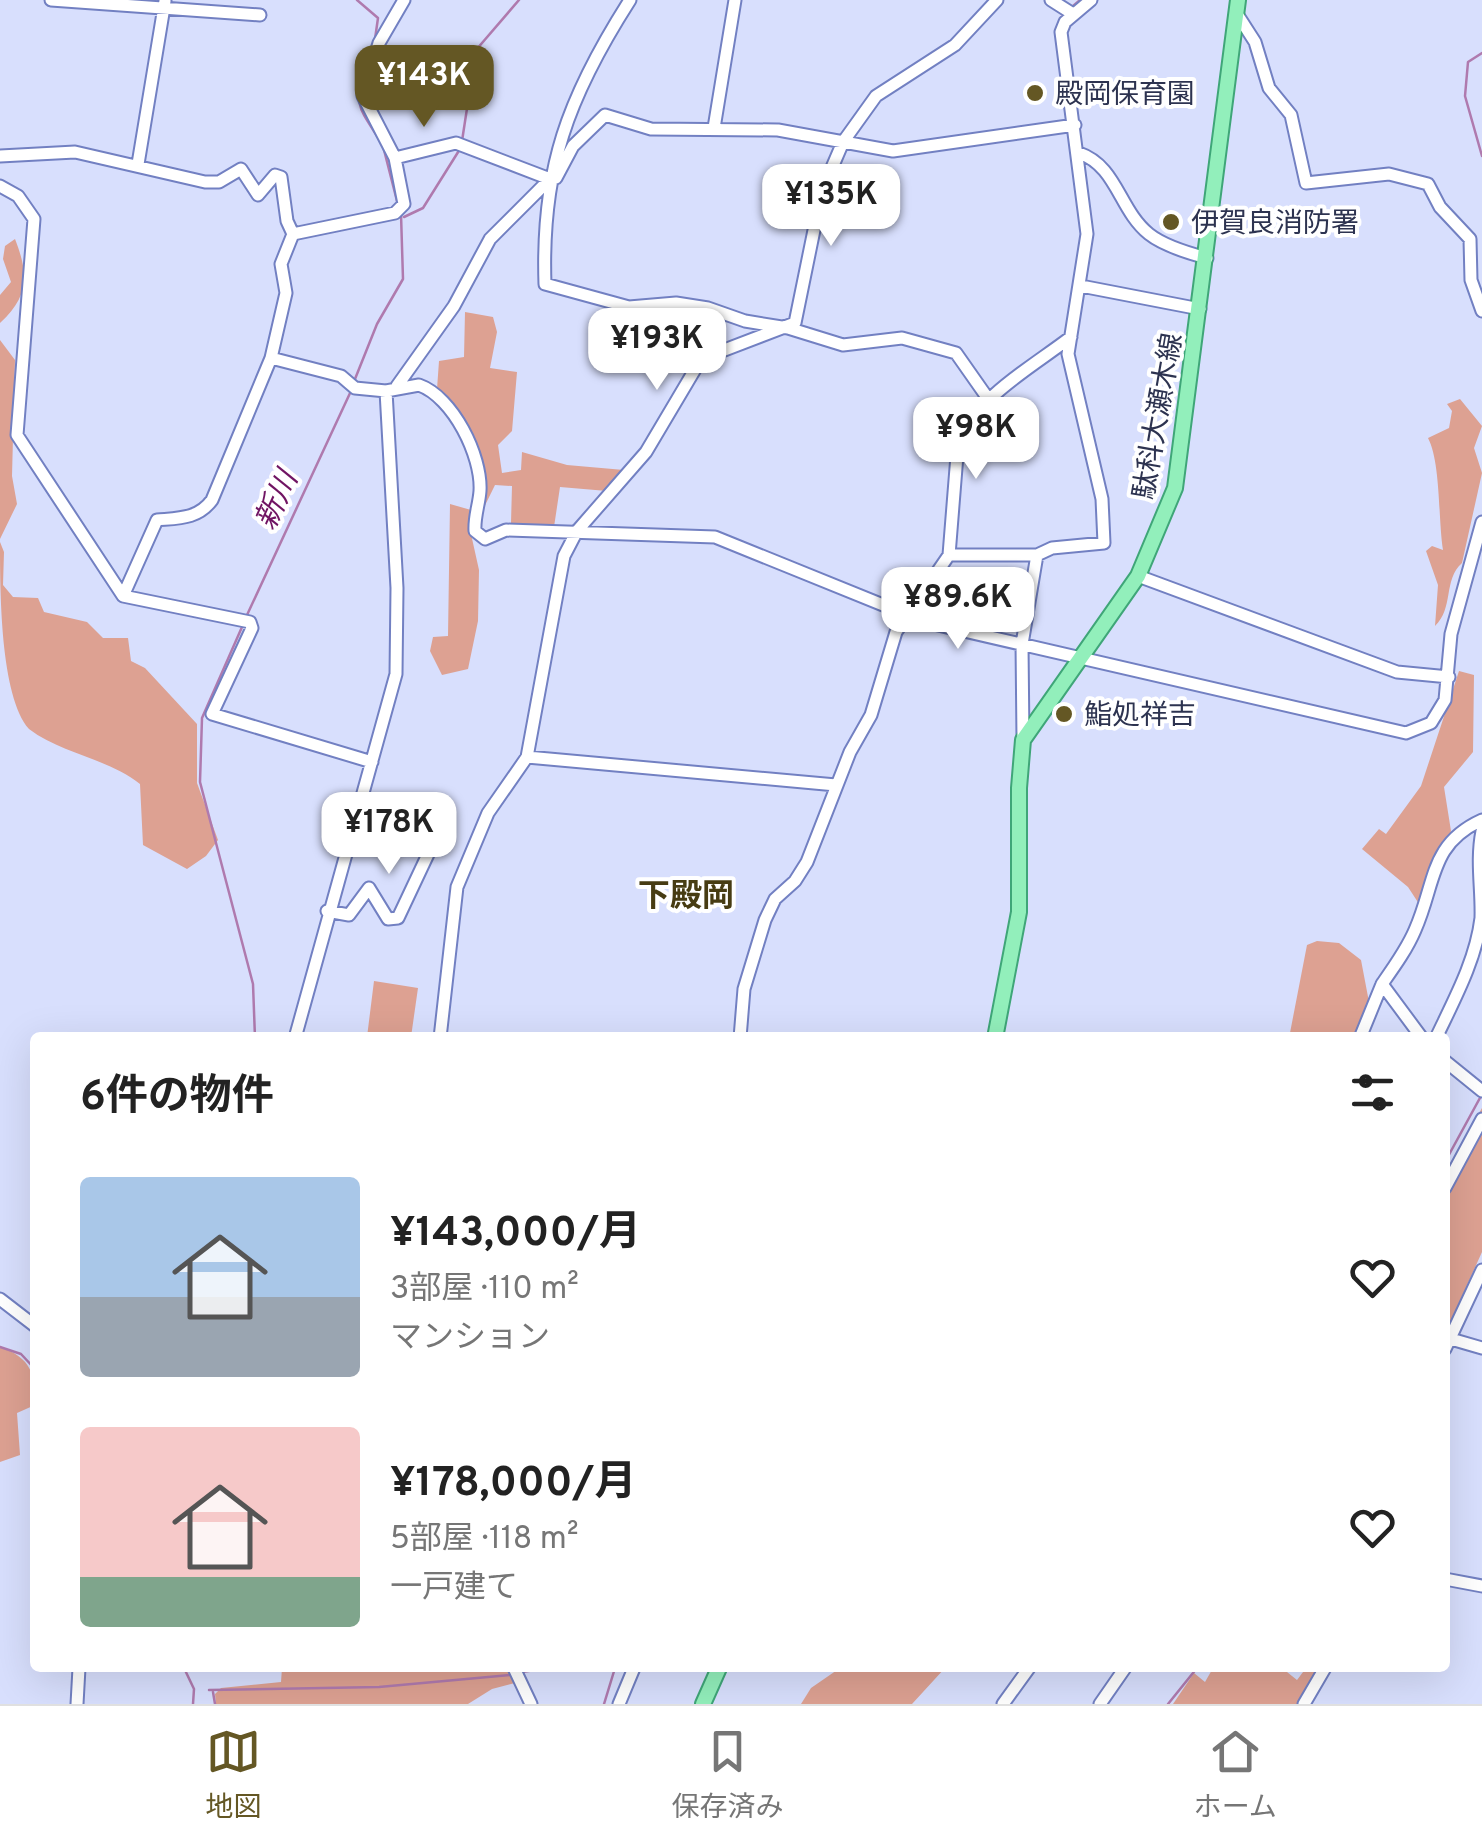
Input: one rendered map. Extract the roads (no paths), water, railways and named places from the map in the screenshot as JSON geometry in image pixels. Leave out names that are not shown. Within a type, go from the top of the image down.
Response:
[{"type":"main road","name":"駄科大瀬木線","points":[[995,1032],[1019,912],[1018,788],[1023,740],[1138,576],[1175,488],[1237,7]]},
{"type":"main road","points":[[704,1704],[717,1672]]},
{"type":"street","points":[[50,0],[166,3],[260,15]]},
{"type":"street","points":[[293,234],[400,208],[395,158],[363,96],[379,43],[404,0]]},
{"type":"street","points":[[630,0],[572,100],[550,179],[552,203],[541,244],[545,284],[554,290],[630,308],[676,303],[708,308],[843,345],[874,343],[891,336],[956,352],[989,400]]},
{"type":"street","points":[[714,128],[735,0]]},
{"type":"street","points":[[441,1032],[457,887],[488,813],[528,758],[564,556],[577,531],[646,452],[696,366],[714,354],[788,328],[798,312],[822,191],[843,142],[876,96],[955,45],[997,0]]},
{"type":"street","points":[[1051,0],[1074,14]]},
{"type":"street","points":[[952,555],[1037,554],[1052,548],[1104,544],[1102,499],[1068,354],[1087,234],[1060,32],[1090,0]]},
{"type":"street","points":[[138,164],[166,3]]},
{"type":"street","points":[[1237,7],[1256,42],[1269,88],[1291,115],[1306,184],[1389,174],[1428,184],[1440,206],[1470,239],[1471,280],[1482,311]]},
{"type":"street","points":[[395,158],[462,144],[556,178],[574,146],[605,115],[651,129],[778,130],[893,151],[1075,124]]},
{"type":"street","points":[[0,156],[76,152],[205,182],[220,182],[241,169],[258,195],[276,175],[281,177],[286,221],[293,234]]},
{"type":"street","points":[[1078,153],[1106,170],[1127,208],[1150,234],[1206,258]]},
{"type":"street","points":[[297,1032],[398,655],[392,388],[454,306],[490,239],[550,179]]},
{"type":"street","points":[[0,186],[18,196],[34,219],[17,434],[122,596],[245,619],[252,628],[212,714],[372,762]]},
{"type":"street","points":[[122,596],[158,520],[191,516],[204,510],[212,500],[271,358],[286,292],[281,264],[293,234]]},
{"type":"street","points":[[1081,286],[1200,309]]},
{"type":"street","points":[[740,1032],[744,989],[765,920],[776,899],[795,881],[806,862],[836,785],[871,715],[896,632],[952,555],[958,443],[970,419],[989,400],[1071,337]]},
{"type":"street","points":[[271,358],[341,376],[352,386],[425,386],[457,422],[477,465],[480,490],[474,522],[479,537],[506,530],[715,537],[909,615],[1406,734],[1418,731],[1440,712],[1449,677],[1451,634],[1482,522]]},
{"type":"street","points":[[1023,740],[1022,644],[1037,554]]},
{"type":"street","points":[[1138,576],[1396,672],[1449,677]]},
{"type":"street","points":[[528,758],[836,785]]},
{"type":"street","points":[[1362,1032],[1382,984],[1414,932],[1440,853],[1464,828],[1482,820]]},
{"type":"street","points":[[1439,1032],[1462,984],[1482,917],[1477,856],[1482,831]]},
{"type":"street","points":[[327,911],[350,915],[369,888],[388,919],[398,918],[438,833]]},
{"type":"street","points":[[1382,984],[1418,1032]]},
{"type":"street","points":[[1450,1065],[1481,1090]]},
{"type":"street","points":[[1450,1179],[1482,1119]]},
{"type":"street","points":[[1450,1340],[1482,1270]]},
{"type":"street","points":[[0,1298],[30,1322]]},
{"type":"street","points":[[1450,1344],[1482,1348]]},
{"type":"street","points":[[1450,1580],[1482,1586]]},
{"type":"street","points":[[77,1704],[79,1672]]},
{"type":"street","points":[[516,1672],[531,1704]]},
{"type":"street","points":[[619,1704],[632,1672]]},
{"type":"street","points":[[1004,1704],[1026,1672]]},
{"type":"street","points":[[1100,1704],[1122,1672]]},
{"type":"street","points":[[1304,1704],[1324,1672]]},
{"type":"waterway","name":"新川","points":[[357,0],[378,18],[375,39]]},
{"type":"waterway","points":[[462,141],[476,50],[519,0]]},
{"type":"waterway","points":[[1073,6],[1080,0]]},
{"type":"waterway","points":[[1057,28],[1064,13]]},
{"type":"waterway","points":[[1482,53],[1468,62],[1465,96],[1482,156]]},
{"type":"waterway","name":"新川","points":[[365,70],[359,91],[360,106],[379,139]]},
{"type":"waterway","name":"新川","points":[[383,146],[397,201]]},
{"type":"waterway","points":[[404,217],[423,208],[460,149]]},
{"type":"waterway","name":"新川","points":[[355,379],[377,324],[403,279],[401,214]]},
{"type":"waterway","name":"新川","points":[[247,615],[351,391]]},
{"type":"waterway","name":"新川","points":[[242,627],[202,718],[200,782],[253,984],[255,1032]]},
{"type":"waterway","points":[[868,732],[888,679]]},
{"type":"waterway","points":[[1450,1153],[1481,1096]]},
{"type":"waterway","points":[[0,1347],[21,1354],[30,1364]]},
{"type":"waterway","name":"新川","points":[[186,1672],[194,1689],[193,1704]]},
{"type":"waterway","points":[[604,1704],[614,1672]]},
{"type":"waterway","points":[[1168,1704],[1194,1672]]},
{"type":"waterway","points":[[209,1690],[379,1687],[510,1675]]},
{"type":"waterway","points":[[213,1692],[215,1704]]},
{"type":"place","name":"殿岡保育園","points":[[1035,93]]},
{"type":"place","name":"伊賀良消防署","points":[[1171,222]]},
{"type":"place","name":"鮨処祥吉","points":[[1064,714]]},
{"type":"district","name":"下殿岡","points":[[686,895]]}]
